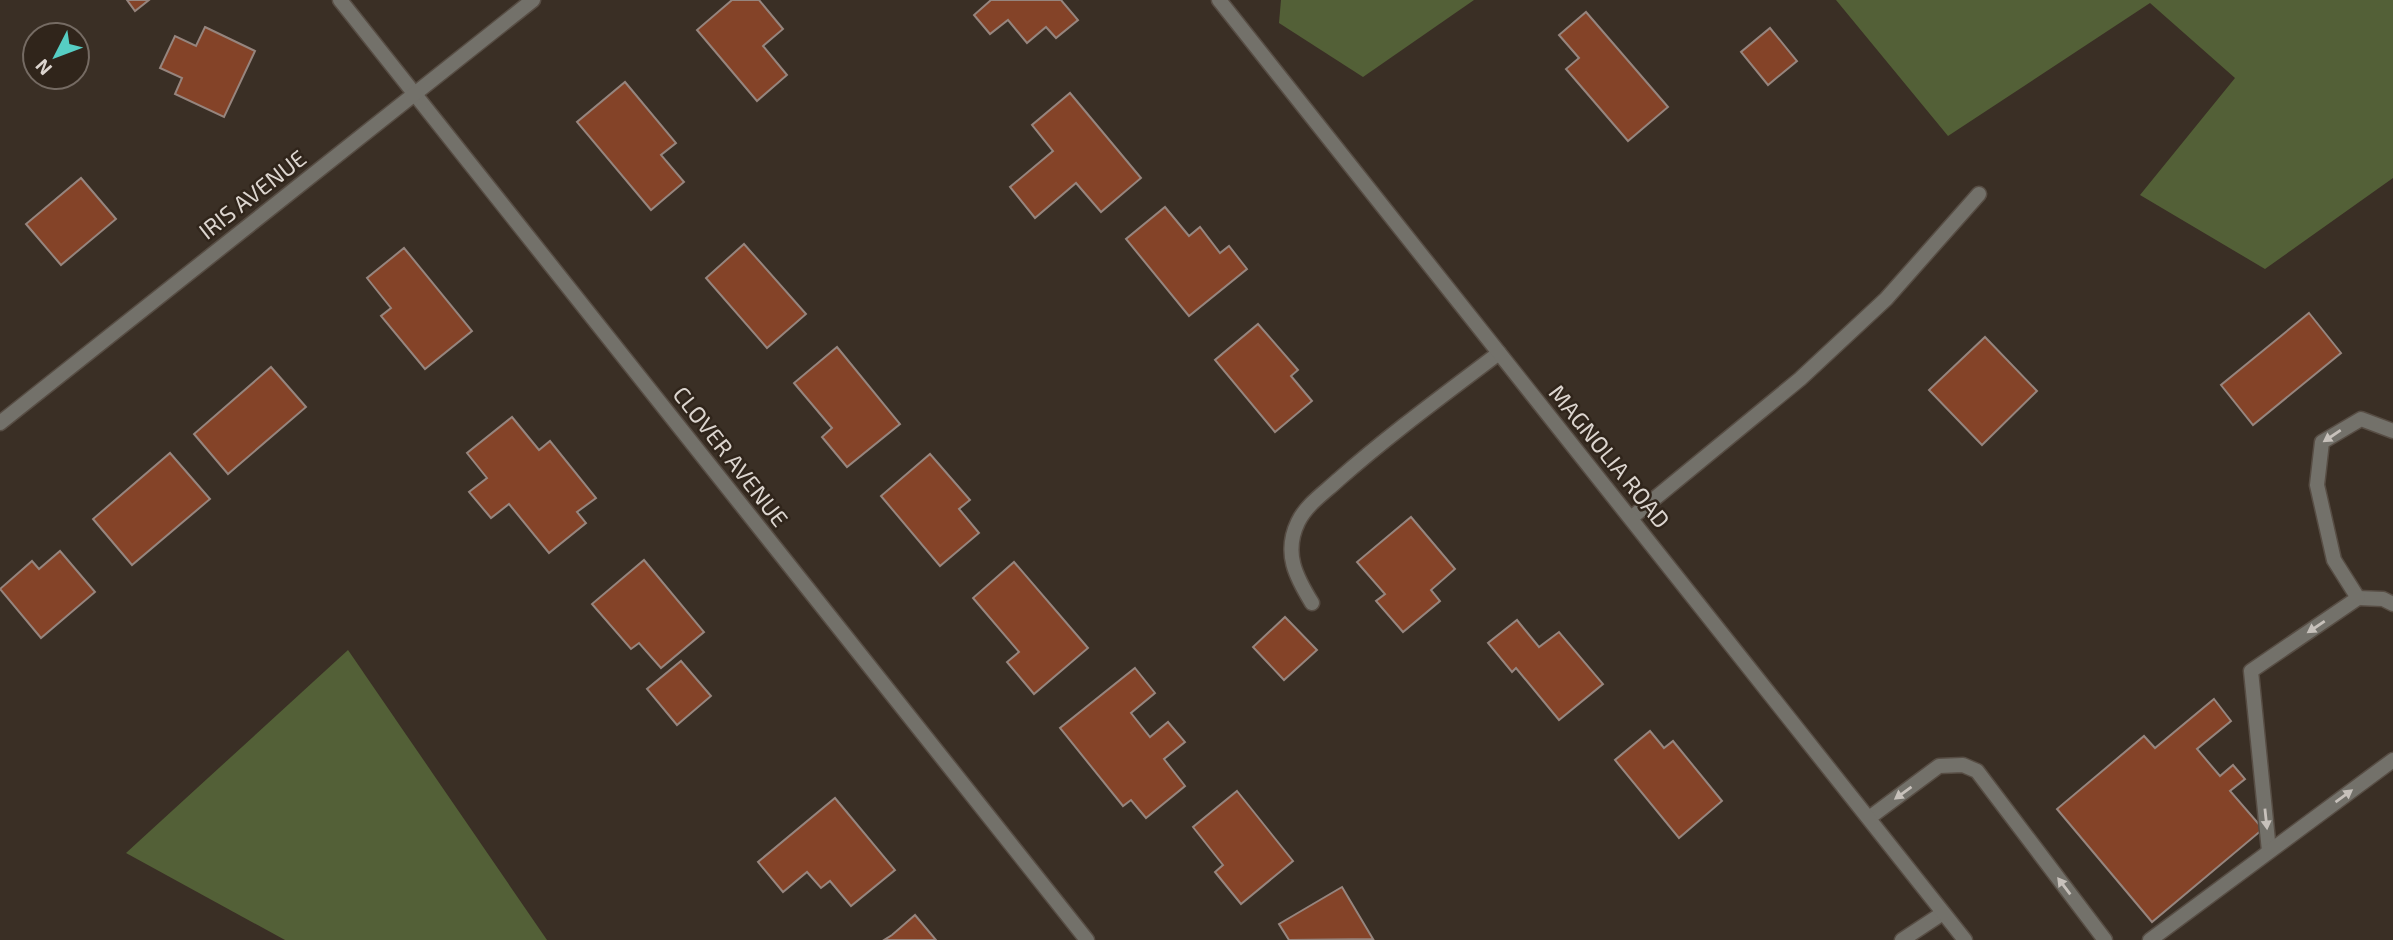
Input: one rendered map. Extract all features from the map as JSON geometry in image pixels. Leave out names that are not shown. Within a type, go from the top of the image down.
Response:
[{"type":"street","name":"CLOVER AVENUE","points":[[340,0],[1087,940]]},
{"type":"street","name":"IRIS AVENUE","points":[[0,423],[533,0]]},
{"type":"street","name":"MAGNOLIA ROAD","points":[[1219,0],[1965,940]]},
{"type":"street","points":[[1631,518],[1800,379],[1886,299],[1979,194]]},
{"type":"street","points":[[1312,603],[1296,577],[1292,549],[1298,523],[1308,507],[1361,460],[1499,353]]},
{"type":"street","points":[[2358,598],[2334,560],[2317,485],[2322,442],[2361,419],[2393,431]]},
{"type":"street","points":[[2269,851],[2251,671],[2358,598],[2383,599],[2393,604]]},
{"type":"street","points":[[2150,940],[2393,760]]},
{"type":"street","points":[[1869,818],[1938,766],[1963,765],[1977,771],[2105,940]]},
{"type":"street","points":[[1902,940],[1943,913]]},
{"type":"green space","points":[[1281,0],[1474,0],[1363,77],[1279,23]]},
{"type":"green space","points":[[1836,0],[2393,0],[2393,178],[2265,269],[2140,195],[2235,78],[2150,3],[1948,136]]},
{"type":"green space","points":[[348,650],[547,940],[285,940],[126,853]]},
{"type":"building","points":[[127,0],[149,0],[135,11]]},
{"type":"building","points":[[732,0],[759,0],[783,29],[763,46],[787,75],[757,101],[697,30]]},
{"type":"building","points":[[991,0],[1061,0],[1078,20],[1056,38],[1046,27],[1027,43],[1008,20],[990,34],[974,15]]},
{"type":"building","points":[[1586,12],[1668,107],[1628,141],[1566,69],[1579,58],[1559,35]]},
{"type":"building","points":[[205,27],[255,51],[224,117],[175,94],[182,78],[160,68],[175,36],[196,46]]},
{"type":"building","points":[[1770,28],[1797,61],[1768,85],[1741,52]]},
{"type":"building","points":[[625,82],[676,143],[661,155],[684,182],[651,210],[577,122]]},
{"type":"building","points":[[1070,93],[1141,178],[1101,212],[1076,183],[1035,218],[1010,187],[1053,151],[1032,125]]},
{"type":"building","points":[[81,178],[116,219],[61,265],[26,224]]},
{"type":"building","points":[[1165,207],[1189,236],[1200,227],[1220,253],[1229,246],[1247,269],[1189,316],[1126,239]]},
{"type":"building","points":[[744,244],[806,314],[767,348],[706,278]]},
{"type":"building","points":[[404,248],[472,331],[425,369],[381,316],[391,308],[367,278]]},
{"type":"building","points":[[2309,313],[2341,353],[2253,425],[2221,385]]},
{"type":"building","points":[[1258,324],[1298,370],[1291,376],[1312,401],[1275,432],[1215,360]]},
{"type":"building","points":[[1985,337],[2037,391],[1982,445],[1929,390]]},
{"type":"building","points":[[837,347],[900,424],[847,467],[822,437],[832,428],[794,383]]},
{"type":"building","points":[[271,367],[306,407],[228,474],[194,434]]},
{"type":"building","points":[[512,417],[539,450],[550,441],[596,498],[577,512],[586,523],[549,553],[509,504],[491,518],[469,492],[487,478],[467,453]]},
{"type":"building","points":[[170,453],[210,499],[132,565],[93,519]]},
{"type":"building","points":[[930,454],[970,500],[959,509],[979,533],[940,566],[881,496]]},
{"type":"building","points":[[1411,517],[1455,569],[1431,590],[1440,601],[1403,632],[1376,601],[1385,594],[1357,562]]},
{"type":"building","points":[[60,551],[95,592],[41,638],[0,589],[32,561],[39,569]]},
{"type":"building","points":[[644,560],[704,632],[661,668],[639,643],[631,649],[592,604]]},
{"type":"building","points":[[1014,562],[1088,648],[1034,694],[1007,662],[1019,652],[973,598]]},
{"type":"building","points":[[1285,617],[1317,650],[1284,680],[1253,647]]},
{"type":"building","points":[[1517,620],[1539,647],[1559,632],[1603,684],[1559,720],[1516,668],[1512,672],[1488,643]]},
{"type":"building","points":[[681,661],[711,696],[677,725],[647,689]]},
{"type":"building","points":[[1135,668],[1155,693],[1131,713],[1150,737],[1168,722],[1185,742],[1164,759],[1185,786],[1146,818],[1131,800],[1123,806],[1060,728]]},
{"type":"building","points":[[2214,699],[2231,721],[2197,749],[2220,776],[2233,765],[2245,779],[2230,791],[2263,829],[2152,922],[2057,809],[2144,736],[2155,748]]},
{"type":"building","points":[[1650,731],[1664,748],[1673,741],[1722,801],[1679,838],[1615,760]]},
{"type":"building","points":[[1237,791],[1293,861],[1241,904],[1215,872],[1223,865],[1193,827]]},
{"type":"building","points":[[835,798],[895,870],[851,906],[830,881],[821,888],[807,872],[783,892],[758,862]]},
{"type":"building","points":[[1342,887],[1373,939],[1289,940],[1279,924]]},
{"type":"building","points":[[915,915],[936,940],[884,940],[892,935]]}]
